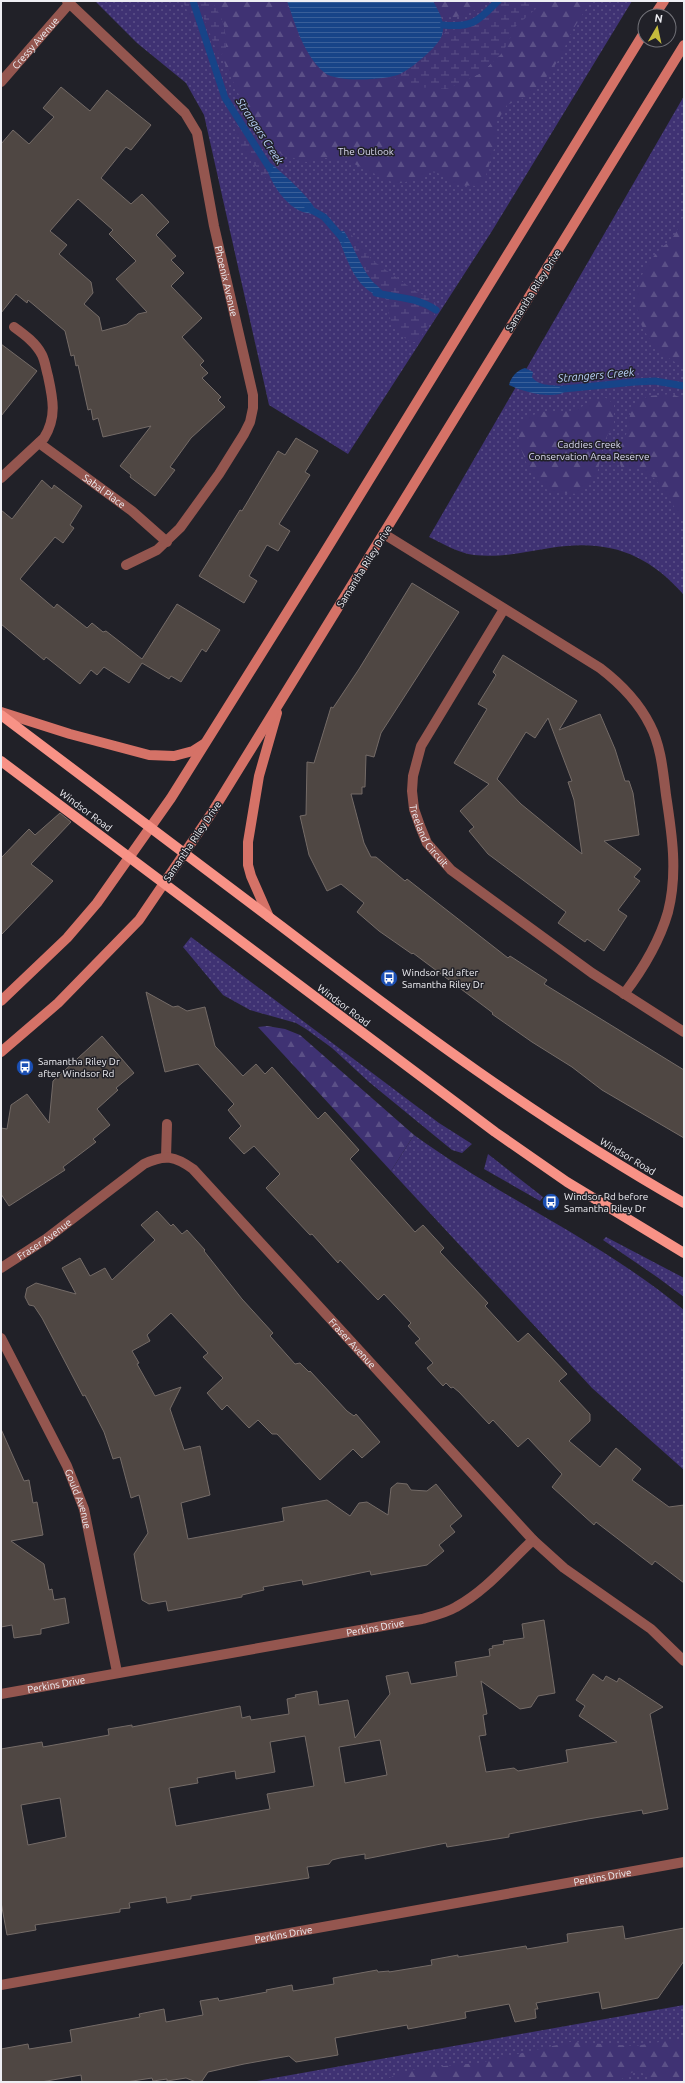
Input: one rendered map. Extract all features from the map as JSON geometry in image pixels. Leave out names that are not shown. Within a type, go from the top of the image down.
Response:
[{"type":"main road","points":[[1,1001],[67,938],[97,903],[150,828],[206,742],[637,44]]},
{"type":"main road","name":"Samantha Riley Drive","points":[[1,1052],[25,1034],[90,972],[140,920],[282,698],[384,534],[684,45]]},
{"type":"main road","points":[[269,918],[250,876],[248,865],[248,842],[258,776],[282,698]]},
{"type":"main road","points":[[1,714],[149,755],[164,757],[179,755],[193,751],[206,742]]},
{"type":"main road","name":"Windsor Road","points":[[1,714],[269,918],[479,1074],[585,1145],[684,1203]]},
{"type":"main road","name":"Windsor Road","points":[[1,761],[417,1075],[518,1149],[626,1219],[684,1253]]},
{"type":"street","name":"Cressy Avenue","points":[[1,82],[68,2]]},
{"type":"street","name":"Phoenix Avenue","points":[[68,2],[185,113],[197,133],[214,226],[253,395],[253,408],[250,422],[244,434],[180,528],[167,542],[142,558],[126,565]]},
{"type":"street","points":[[1,478],[44,438],[52,423],[53,400],[43,356],[30,340],[14,327]]},
{"type":"street","name":"Sabal Place","points":[[39,443],[132,511],[167,542]]},
{"type":"street","points":[[384,534],[614,678],[629,693],[641,710],[656,740],[662,761],[674,865],[668,911],[657,941],[644,966],[624,994]]},
{"type":"street","name":"Treeland Circuit","points":[[504,609],[421,746],[413,776],[412,791],[414,809],[427,843],[451,870],[523,924],[624,994],[684,1032]]},
{"type":"street","points":[[166,1157],[167,1124]]},
{"type":"street","name":"Fraser Avenue","points":[[1,1268],[46,1238],[144,1164],[155,1159],[166,1157],[181,1160],[193,1170],[532,1540]]},
{"type":"street","name":"Gould Avenue","points":[[1,1338],[67,1466],[84,1509],[117,1672]]},
{"type":"street","points":[[532,1540],[564,1568],[651,1629],[684,1661]]},
{"type":"street","name":"Perkins Drive","points":[[1,1694],[117,1672],[422,1620],[456,1607],[470,1598],[502,1571],[532,1540]]},
{"type":"street","name":"Perkins Drive","points":[[1,1985],[684,1862]]},
{"type":"green space","name":"The Outlook","points":[[95,1],[632,1],[492,231],[348,454],[269,405],[204,115],[186,83],[137,43]]},
{"type":"green space","points":[[183,1],[191,1],[200,26],[200,31],[195,30]]},
{"type":"green space","points":[[197,1],[212,1],[219,13],[224,29],[226,49],[221,55],[217,52]]},
{"type":"green space","points":[[212,1],[287,1],[300,37],[314,62],[346,78],[373,79],[392,77],[413,87],[447,89],[481,73],[503,52],[516,26],[545,1],[591,1],[572,31],[560,58],[542,83],[528,96],[507,105],[496,123],[496,142],[485,179],[478,186],[454,185],[438,173],[430,172],[419,179],[396,184],[348,161],[325,158],[306,162],[281,154],[267,140],[245,108],[221,55],[226,48],[225,34],[221,18]]},
{"type":"green space","points":[[433,1],[487,1],[466,15],[442,17]]},
{"type":"green space","points":[[502,1],[545,1],[516,26],[503,52],[481,73],[447,89],[413,87],[392,77],[402,74],[432,49],[446,31],[472,26],[483,20]]},
{"type":"green space","name":"Caddies Creek Conservation Area Reserve","points":[[684,96],[684,595],[670,580],[655,568],[624,552],[607,548],[571,546],[512,554],[484,556],[462,552],[429,537]]},
{"type":"green space","points":[[236,124],[266,166],[271,180],[266,179],[240,145],[235,130]]},
{"type":"green space","points":[[684,215],[684,367],[661,351],[651,341],[644,330],[639,318],[637,291],[641,277],[649,263],[657,252],[672,239]]},
{"type":"green space","points":[[344,231],[350,233],[372,260],[418,293],[431,297],[434,301],[436,305],[435,313],[416,342],[411,342],[403,337],[393,325],[389,316],[385,295],[364,271],[354,248]]},
{"type":"green space","points":[[672,394],[684,399],[684,521],[655,479],[640,468],[621,467],[618,453],[626,435],[632,406],[648,396]]},
{"type":"green space","points":[[606,398],[614,404],[614,423],[604,442],[596,479],[578,494],[549,492],[529,469],[518,442],[521,424],[527,417],[545,411],[574,411],[592,401]]},
{"type":"green space","points":[[191,937],[439,1123],[472,1144],[462,1153],[452,1150],[369,1082],[332,1048],[306,1029],[296,1023],[250,1010],[223,995],[183,947]]},
{"type":"green space","points":[[267,1026],[285,1029],[300,1035],[414,1135],[391,1171],[258,1027]]},
{"type":"green space","points":[[414,1135],[447,1158],[619,1262],[684,1310],[684,1470],[592,1388],[391,1171]]},
{"type":"green space","points":[[488,1154],[543,1197],[540,1201],[484,1169]]},
{"type":"green space","points":[[606,1237],[684,1278],[684,1297],[603,1240]]},
{"type":"green space","points":[[684,2005],[684,2082],[251,2082]]},
{"type":"green space","points":[[684,2038],[684,2082],[648,2082],[647,2077],[640,2071],[631,2073],[615,2082],[552,2079],[532,2082],[384,2082],[385,2080],[402,2072],[421,2068],[479,2063],[570,2042],[635,2046]]},
{"type":"water","points":[[287,1],[433,1],[441,17],[443,26],[442,35],[440,40],[430,51],[400,74],[384,78],[362,80],[340,78],[325,73],[311,58],[297,30]]},
{"type":"water","points":[[268,161],[304,194],[315,208],[316,213],[307,213],[298,210],[283,197],[276,188],[267,170],[265,162]]},
{"type":"water","points":[[344,231],[368,275],[386,298],[375,295],[367,289],[354,274],[337,235],[337,232]]},
{"type":"water","points":[[525,368],[533,372],[532,377],[535,381],[571,388],[560,394],[547,395],[528,392],[509,385],[515,374],[519,370]]},
{"type":"building","points":[[61,87],[90,111],[107,90],[151,125],[131,150],[126,147],[101,178],[131,204],[142,194],[169,222],[156,235],[176,256],[171,260],[184,273],[171,286],[202,318],[182,337],[204,361],[200,365],[208,373],[202,378],[221,397],[218,400],[225,407],[191,438],[170,467],[175,470],[155,496],[130,477],[131,475],[120,466],[151,426],[103,437],[98,418],[93,420],[91,409],[88,410],[78,365],[76,366],[74,355],[71,356],[65,331],[28,300],[27,303],[16,294],[1,313],[1,144],[13,130],[29,144],[54,117],[43,108]],"holes":[[[78,199],[113,230],[109,234],[136,261],[116,279],[147,312],[138,314],[127,324],[102,331],[99,317],[84,304],[93,293],[91,282],[59,254],[67,245],[50,231]]]},
{"type":"building","points":[[1,344],[37,371],[1,416]]},
{"type":"building","points":[[296,438],[318,451],[305,472],[310,475],[279,524],[290,531],[278,551],[267,545],[249,576],[257,581],[244,603],[199,576],[240,510],[242,511],[278,451],[285,455]]},
{"type":"building","points":[[42,480],[52,489],[54,485],[82,506],[70,525],[74,528],[63,543],[55,537],[20,579],[54,608],[57,604],[87,628],[92,623],[103,632],[106,631],[142,659],[177,604],[220,630],[206,652],[202,649],[181,682],[171,676],[169,679],[142,663],[129,683],[104,667],[97,675],[91,670],[80,684],[46,657],[44,660],[1,624],[1,510],[12,519]]},
{"type":"building","points":[[412,583],[459,612],[381,733],[374,757],[366,755],[365,787],[362,787],[362,794],[351,794],[364,843],[371,857],[376,857],[405,881],[407,879],[508,958],[510,956],[547,980],[544,984],[684,1070],[684,1138],[602,1090],[572,1067],[532,1042],[492,1014],[493,1013],[413,953],[412,954],[379,931],[357,912],[364,903],[341,884],[327,891],[309,855],[300,816],[306,815],[307,762],[314,763],[331,707],[333,708],[359,669]]},
{"type":"building","points":[[503,655],[577,701],[559,730],[600,714],[615,749],[625,781],[629,781],[633,793],[639,835],[604,841],[641,869],[634,877],[640,881],[618,910],[627,916],[604,951],[587,939],[585,942],[558,923],[566,912],[488,854],[469,831],[474,827],[460,811],[489,784],[454,763],[487,709],[478,704],[496,675],[493,672]],"holes":[[[548,718],[572,781],[568,782],[574,800],[582,854],[521,804],[497,779],[526,732],[535,738]]]},
{"type":"building","points":[[60,813],[71,822],[31,864],[53,881],[1,935],[1,858],[29,829],[35,835]]},
{"type":"building","points":[[146,992],[173,1007],[178,1006],[187,1011],[205,1007],[215,1046],[243,1076],[256,1064],[265,1074],[272,1067],[318,1119],[325,1112],[359,1150],[350,1159],[415,1232],[423,1225],[444,1248],[440,1252],[488,1303],[485,1306],[518,1342],[528,1333],[567,1374],[559,1381],[590,1414],[590,1421],[569,1441],[600,1467],[616,1448],[641,1469],[632,1480],[669,1507],[684,1505],[684,1583],[655,1561],[652,1565],[596,1522],[594,1525],[552,1487],[562,1474],[528,1438],[518,1447],[493,1420],[489,1424],[459,1392],[453,1387],[451,1388],[446,1383],[443,1386],[430,1372],[427,1368],[433,1363],[415,1343],[420,1339],[408,1326],[411,1323],[384,1294],[378,1300],[340,1260],[338,1263],[312,1234],[310,1235],[266,1188],[280,1174],[254,1146],[244,1154],[229,1138],[241,1126],[228,1110],[234,1104],[198,1064],[165,1072]]},
{"type":"building","points":[[102,1036],[134,1073],[116,1088],[118,1090],[97,1109],[110,1125],[93,1139],[96,1142],[63,1167],[65,1170],[9,1206],[1,1194],[1,1128],[7,1129],[11,1105],[27,1094],[49,1123],[53,1081]]},
{"type":"building","points":[[157,1211],[171,1226],[173,1224],[182,1234],[187,1230],[205,1250],[204,1251],[242,1299],[273,1333],[270,1336],[295,1364],[300,1363],[309,1372],[310,1371],[347,1411],[354,1416],[356,1414],[380,1442],[362,1458],[353,1449],[320,1480],[277,1434],[272,1434],[258,1420],[249,1428],[227,1405],[222,1410],[207,1393],[223,1378],[203,1357],[208,1353],[171,1313],[147,1335],[150,1341],[132,1351],[139,1363],[137,1364],[155,1396],[181,1387],[170,1409],[184,1450],[200,1446],[210,1495],[181,1503],[188,1539],[284,1521],[282,1508],[327,1500],[350,1516],[359,1503],[367,1502],[388,1515],[391,1488],[397,1483],[407,1484],[411,1490],[427,1491],[436,1484],[462,1516],[450,1526],[455,1532],[439,1545],[444,1551],[427,1565],[371,1575],[370,1571],[303,1585],[302,1580],[263,1587],[264,1590],[242,1595],[242,1597],[168,1611],[166,1601],[149,1604],[142,1600],[134,1554],[148,1533],[139,1495],[131,1498],[120,1457],[113,1459],[104,1432],[85,1395],[83,1396],[42,1318],[34,1306],[29,1305],[25,1297],[27,1288],[36,1283],[76,1294],[62,1268],[80,1258],[90,1276],[105,1268],[112,1280],[155,1240],[141,1225]]},
{"type":"building","points":[[1,1429],[24,1481],[29,1480],[33,1503],[37,1502],[43,1535],[11,1541],[44,1564],[49,1590],[52,1589],[54,1600],[65,1598],[69,1623],[41,1629],[41,1634],[14,1638],[12,1625],[1,1627]]},
{"type":"building","points":[[544,1620],[555,1693],[538,1696],[531,1707],[520,1709],[481,1681],[487,1714],[483,1715],[486,1735],[479,1736],[486,1772],[514,1768],[518,1771],[568,1762],[566,1750],[617,1742],[579,1716],[585,1706],[576,1700],[593,1674],[603,1681],[606,1676],[617,1682],[619,1678],[663,1707],[650,1714],[668,1809],[643,1814],[642,1810],[588,1819],[509,1834],[509,1837],[447,1847],[446,1843],[365,1859],[365,1854],[340,1858],[332,1860],[329,1864],[307,1867],[309,1878],[191,1896],[191,1899],[167,1903],[166,1897],[129,1903],[130,1908],[120,1909],[120,1912],[35,1925],[36,1930],[7,1935],[1,1902],[1,1749],[42,1742],[43,1747],[109,1735],[108,1729],[132,1725],[132,1727],[240,1706],[242,1718],[250,1716],[251,1720],[289,1714],[287,1699],[296,1697],[295,1695],[317,1691],[319,1705],[348,1700],[355,1738],[390,1694],[386,1676],[408,1672],[411,1684],[457,1676],[455,1662],[490,1656],[489,1649],[493,1648],[492,1646],[504,1644],[503,1641],[524,1638],[522,1624]],"holes":[[[305,1736],[314,1786],[267,1794],[270,1809],[176,1826],[169,1788],[198,1783],[197,1778],[235,1771],[236,1779],[275,1772],[270,1742]],[[380,1740],[387,1775],[345,1783],[339,1747]],[[60,1798],[66,1837],[28,1845],[21,1805]]]},
{"type":"building","points":[[623,1926],[625,1939],[684,1928],[684,1961],[658,1998],[602,2009],[599,1992],[536,2003],[538,2009],[535,2009],[536,2018],[515,2022],[509,2004],[465,2012],[466,2018],[408,2029],[407,2025],[335,2038],[338,2055],[296,2062],[289,2056],[244,2064],[208,2072],[202,2081],[196,2082],[186,2078],[167,2081],[167,2079],[153,2081],[152,2078],[126,2082],[82,2082],[81,2075],[41,2082],[1,2082],[1,2049],[28,2044],[29,2049],[72,2042],[70,2030],[140,2017],[139,2014],[164,2009],[166,2022],[203,2015],[200,2001],[218,1998],[219,2001],[267,1992],[266,1990],[292,1985],[293,1991],[334,1984],[333,1978],[377,1970],[378,1972],[389,1972],[432,1965],[431,1960],[458,1955],[458,1957],[526,1946],[527,1949],[568,1942],[567,1934]]},
{"type":"waterway","name":"Strangers Creek","points":[[193,1],[225,98],[270,169]]},
{"type":"waterway","points":[[443,25],[453,26],[474,22],[485,14],[498,1]]},
{"type":"waterway","name":"Strangers Creek","points":[[308,208],[324,217],[343,239]]},
{"type":"waterway","name":"Strangers Creek","points":[[376,293],[407,298],[436,310]]},
{"type":"waterway","name":"Strangers Creek","points":[[563,389],[655,381],[684,386]]},
{"type":"place","name":"Windsor Rd after Samantha Riley Dr","points":[[389,978]]},
{"type":"place","name":"Samantha Riley Dr after Windsor Rd","points":[[25,1067]]},
{"type":"place","name":"Windsor Rd before Samantha Riley Dr","points":[[551,1202]]}]
